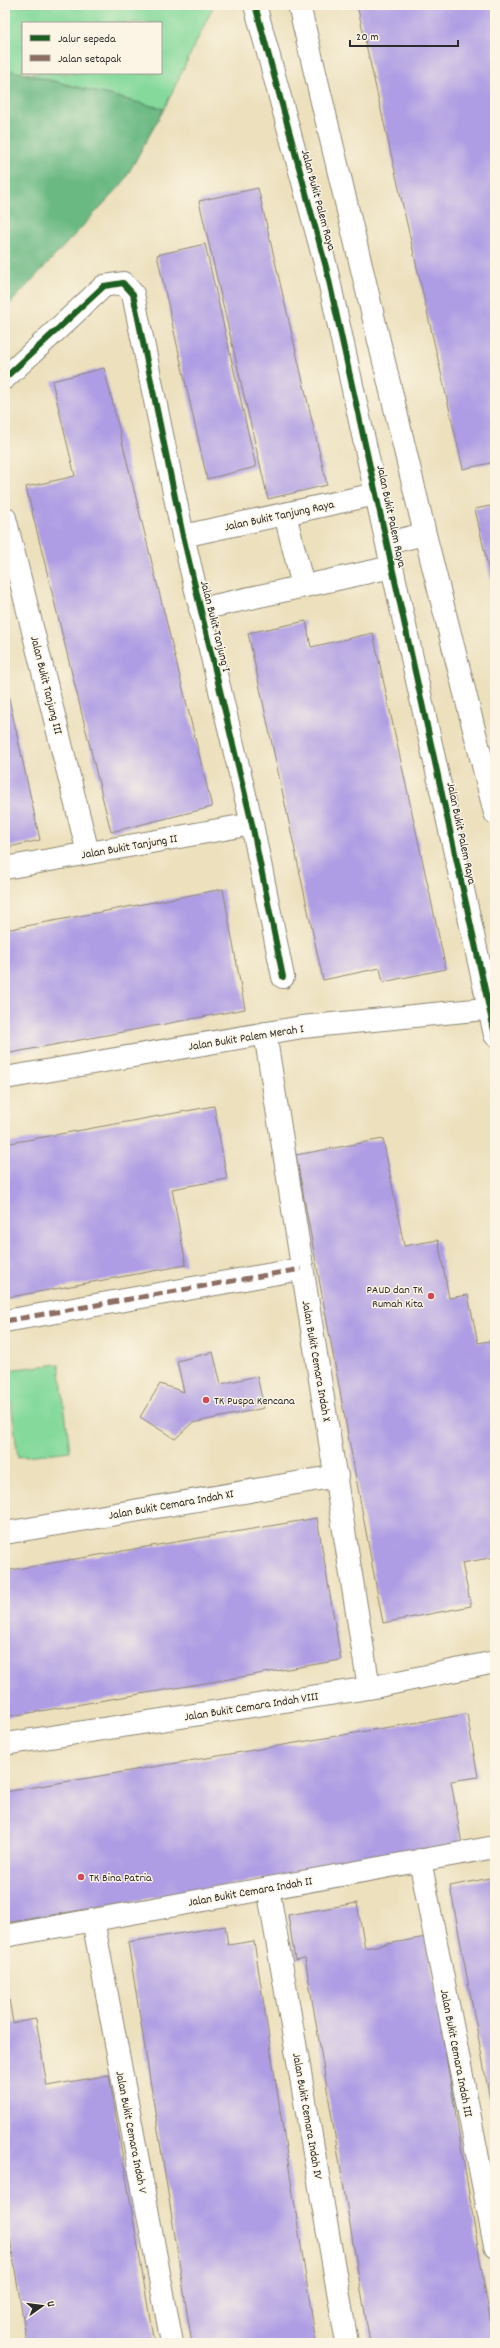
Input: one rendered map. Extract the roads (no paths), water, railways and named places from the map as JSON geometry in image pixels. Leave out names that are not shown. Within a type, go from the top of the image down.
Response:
[{"type":"street","name":"Jalan Bukit Palem Raya","points":[[255,5],[326,267],[492,1008],[495,1035]]},
{"type":"street","name":"Jalan Bukit Palem Raya","points":[[299,5],[425,534],[495,813]]},
{"type":"street","name":"Jalan Bukit Tanjung I","points":[[5,378],[104,286],[123,283],[133,294],[183,536],[252,824],[284,977]]},
{"type":"street","name":"Jalan Bukit Tanjung Raya","points":[[183,536],[376,494]]},
{"type":"street","points":[[285,514],[303,586]]},
{"type":"street","name":"Jalan Bukit Tanjung III","points":[[5,518],[88,853]]},
{"type":"street","points":[[387,543],[425,534]]},
{"type":"street","points":[[200,609],[392,567]]},
{"type":"street","name":"Jalan Bukit Tanjung II","points":[[5,868],[252,824]]},
{"type":"street","name":"Jalan Bukit Palem Merah I","points":[[5,1078],[302,1027],[492,1008]]},
{"type":"street","name":"Jalan Bukit Cemara Indah X","points":[[266,1033],[301,1269],[337,1476],[369,1688]]},
{"type":"street","points":[[5,1321],[301,1269]]},
{"type":"street","name":"Jalan Bukit Cemara Indah XI","points":[[5,1533],[337,1476]]},
{"type":"street","name":"Jalan Bukit Cemara Indah VIII","points":[[5,1744],[369,1688],[495,1662]]},
{"type":"street","name":"Jalan Bukit Cemara Indah II","points":[[5,1936],[495,1846]]},
{"type":"street","name":"Jalan Bukit Cemara Indah III","points":[[420,1860],[495,2246]]},
{"type":"street","name":"Jalan Bukit Cemara Indah IV","points":[[268,1888],[347,2343]]},
{"type":"street","name":"Jalan Bukit Cemara Indah V","points":[[93,1920],[172,2343]]},
{"type":"place","name":"PAUD dan TK Rumah Kita","points":[[431,1296]]},
{"type":"place","name":"TK Puspa Kencana","points":[[206,1400]]},
{"type":"place","name":"TK Bina Patria","points":[[81,1877]]}]
